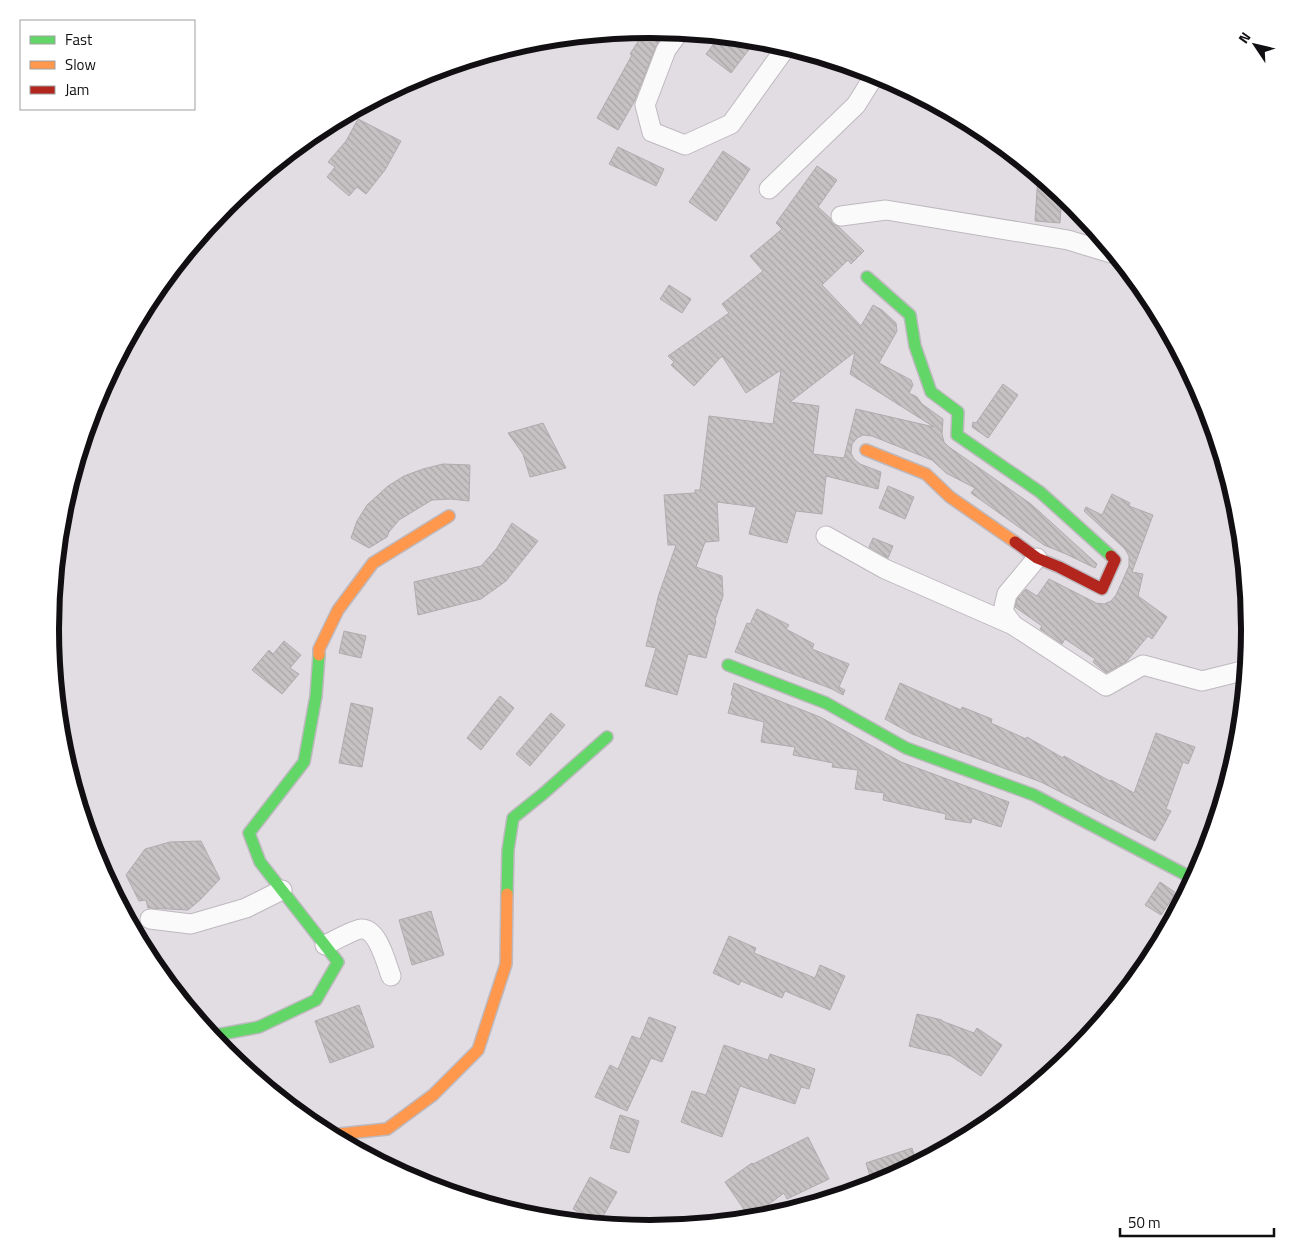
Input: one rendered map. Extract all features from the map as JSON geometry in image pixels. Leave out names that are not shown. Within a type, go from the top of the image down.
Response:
[{"type":"street","points":[[674,39],[666,50],[645,105],[652,132],[685,145],[731,124],[783,53]]},
{"type":"street","points":[[769,190],[856,104],[871,81]]},
{"type":"street","points":[[841,216],[886,210],[1068,240],[1105,251]]},
{"type":"street","points":[[866,450],[926,474],[950,497],[1037,558],[1102,589],[1115,560],[1040,492],[957,434],[958,412],[931,392],[915,346],[910,315],[867,277]]},
{"type":"street","points":[[220,1034],[259,1027],[316,1000],[338,962],[260,862],[249,833],[304,762],[316,696],[319,648],[338,610],[373,563],[449,516]]},
{"type":"street","points":[[826,536],[885,569],[1014,625],[1106,686],[1143,665],[1202,681],[1240,672]]},
{"type":"street","points":[[1014,625],[1003,610],[1007,594],[1037,558]]},
{"type":"street","points":[[728,665],[826,703],[906,748],[1034,795],[1187,876]]},
{"type":"street","points":[[342,1134],[387,1129],[433,1094],[478,1050],[506,964],[508,850],[513,818],[544,794],[607,737]]},
{"type":"street","points":[[150,919],[191,924],[246,908],[282,890]]},
{"type":"street","points":[[325,945],[361,929],[370,931],[377,939],[391,976]]},
{"type":"building","points":[[640,38],[661,38],[634,102],[618,130],[597,118],[632,55],[630,54]]},
{"type":"building","points":[[715,42],[751,47],[731,73],[706,54]]},
{"type":"building","points":[[358,119],[401,141],[385,170],[366,194],[357,187],[349,196],[327,177],[335,167],[328,162],[346,141]]},
{"type":"building","points":[[618,147],[664,169],[656,186],[609,164]]},
{"type":"building","points":[[723,151],[750,169],[716,221],[689,202]]},
{"type":"building","points":[[817,166],[837,180],[818,207],[830,218],[832,223],[839,227],[864,251],[851,264],[848,260],[822,285],[861,326],[873,305],[882,310],[896,323],[897,331],[879,363],[911,380],[913,385],[909,393],[917,397],[922,404],[943,419],[942,434],[944,442],[1031,504],[1097,564],[1095,568],[1044,545],[971,493],[975,488],[946,473],[932,460],[872,436],[863,435],[852,444],[851,453],[860,464],[881,472],[878,489],[826,476],[822,514],[796,511],[787,543],[749,534],[756,507],[717,502],[719,541],[705,542],[696,567],[722,576],[723,596],[706,658],[688,654],[677,695],[645,686],[656,648],[646,646],[659,594],[676,545],[668,545],[664,495],[695,493],[695,490],[700,490],[709,416],[773,424],[781,370],[746,393],[722,356],[694,386],[671,365],[674,362],[668,356],[729,313],[722,304],[763,271],[750,256],[782,229],[776,223]],"holes":[[[855,352],[850,374],[934,427],[856,409],[844,458],[813,454],[819,406],[790,402]]]},
{"type":"building","points":[[1038,182],[1061,205],[1060,223],[1035,221]]},
{"type":"building","points":[[669,285],[691,299],[682,313],[660,299]]},
{"type":"building","points":[[1003,384],[1018,395],[988,438],[972,427],[973,422],[976,423]]},
{"type":"building","points":[[543,423],[566,468],[530,477],[523,454],[508,433]]},
{"type":"building","points":[[443,464],[470,465],[469,501],[451,499],[432,500],[399,520],[387,537],[369,548],[351,538],[357,521],[367,505],[388,486],[404,476]]},
{"type":"building","points":[[888,486],[914,497],[905,519],[879,508]]},
{"type":"building","points":[[1112,494],[1130,503],[1129,506],[1153,515],[1132,572],[1143,574],[1138,596],[1167,617],[1152,639],[1148,636],[1126,662],[1106,673],[1093,662],[1095,659],[1065,639],[1062,644],[1040,629],[1042,626],[1015,607],[1017,599],[1026,589],[1037,596],[1049,579],[1096,603],[1104,604],[1111,601],[1116,595],[1129,566],[1129,556],[1125,549],[1084,511],[1086,507],[1102,515]]},
{"type":"building","points":[[512,523],[538,541],[506,581],[481,599],[418,615],[414,582],[481,566],[497,548]]},
{"type":"building","points":[[873,538],[893,546],[888,558],[869,547]]},
{"type":"building","points":[[757,609],[789,625],[786,629],[814,644],[812,649],[849,664],[839,687],[845,690],[843,695],[832,689],[735,652],[747,623],[750,624]]},
{"type":"building","points":[[344,631],[366,636],[361,658],[339,653]]},
{"type":"building","points":[[284,641],[301,655],[290,668],[299,674],[282,694],[252,670],[269,650],[273,654]]},
{"type":"building","points":[[734,683],[820,717],[901,762],[1009,802],[1001,827],[972,818],[971,823],[945,819],[946,814],[883,800],[884,793],[855,789],[858,770],[832,767],[833,763],[793,755],[795,747],[761,742],[764,722],[728,713]]},
{"type":"building","points":[[900,683],[961,710],[962,707],[992,719],[991,723],[1026,739],[1027,737],[1063,758],[1064,756],[1134,793],[1156,733],[1195,747],[1188,764],[1183,762],[1166,809],[1171,811],[1155,841],[1041,782],[912,734],[885,719]]},
{"type":"building","points":[[500,696],[514,708],[481,750],[467,738]]},
{"type":"building","points":[[351,703],[373,708],[362,767],[339,763]]},
{"type":"building","points":[[551,713],[565,725],[530,766],[516,754]]},
{"type":"building","points":[[201,841],[220,879],[200,900],[188,910],[148,908],[146,900],[139,901],[126,875],[145,849],[170,842]]},
{"type":"building","points":[[1160,882],[1176,893],[1161,915],[1145,905]]},
{"type":"building","points":[[431,911],[444,955],[412,965],[399,920]]},
{"type":"building","points":[[729,936],[756,948],[754,953],[815,978],[820,965],[845,976],[830,1010],[785,991],[782,998],[741,981],[739,985],[713,973]]},
{"type":"building","points":[[359,1005],[374,1047],[330,1063],[315,1021]]},
{"type":"building","points":[[917,1014],[942,1020],[974,1033],[977,1028],[1002,1045],[981,1076],[951,1056],[909,1046]]},
{"type":"building","points":[[649,1017],[676,1027],[662,1062],[651,1058],[627,1111],[595,1097],[610,1065],[618,1069],[632,1036],[640,1039]]},
{"type":"building","points":[[724,1045],[768,1060],[770,1054],[815,1069],[809,1089],[801,1087],[795,1104],[740,1086],[722,1137],[681,1122],[692,1091],[706,1095]]},
{"type":"building","points":[[620,1115],[639,1121],[629,1153],[610,1148]]},
{"type":"building","points":[[808,1137],[829,1179],[787,1199],[784,1193],[761,1210],[746,1212],[725,1182],[753,1164]]},
{"type":"building","points":[[912,1148],[915,1158],[870,1177],[866,1163]]},
{"type":"building","points":[[590,1177],[617,1192],[602,1218],[587,1216],[573,1209]]},
{"type":"traffic: fast","points":[[867,277],[910,315],[915,346],[931,392],[958,412],[957,435],[1040,492],[1111,556]]},
{"type":"traffic: fast","points":[[220,1034],[259,1027],[316,1000],[338,962],[260,862],[249,833],[304,762],[316,696],[319,655]]},
{"type":"traffic: fast","points":[[728,665],[826,703],[906,748],[1034,795],[1187,876]]},
{"type":"traffic: fast","points":[[507,894],[508,850],[513,818],[607,737]]},
{"type":"traffic: slow","points":[[866,450],[926,474],[950,497],[1015,542]]},
{"type":"traffic: slow","points":[[319,655],[319,649],[338,610],[373,563],[449,516]]},
{"type":"traffic: slow","points":[[342,1134],[387,1129],[433,1095],[478,1050],[506,964],[507,894]]},
{"type":"traffic: jam","points":[[1015,542],[1037,558],[1102,589],[1115,560],[1111,556]]}]
